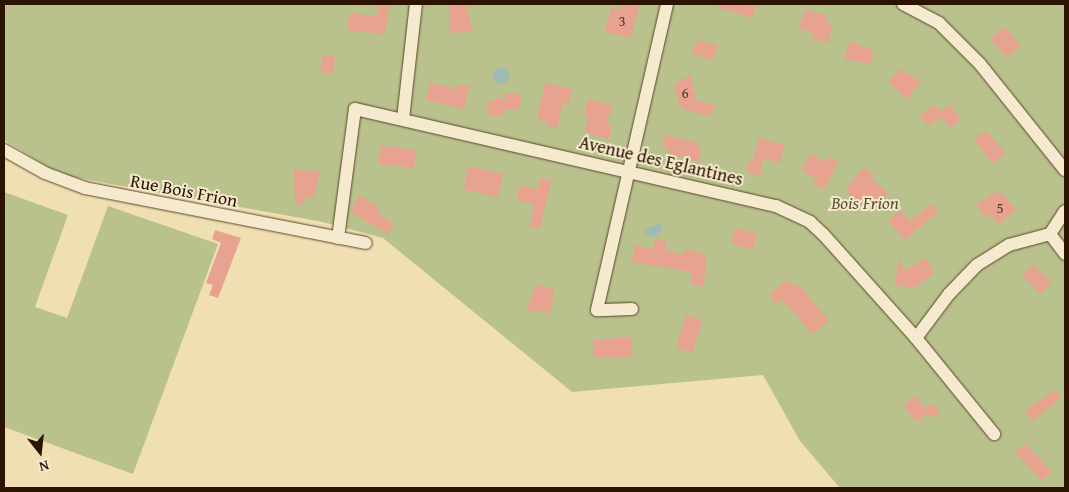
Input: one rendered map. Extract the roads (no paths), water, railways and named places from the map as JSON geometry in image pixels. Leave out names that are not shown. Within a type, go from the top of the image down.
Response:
[{"type":"street","points":[[403,119],[416,4]]},
{"type":"street","points":[[632,309],[597,310],[667,4]]},
{"type":"street","points":[[903,4],[939,23],[980,64],[1065,170]]},
{"type":"street","name":"Avenue des Eglantines","points":[[338,238],[355,109],[628,171],[794,213],[823,234],[916,338],[994,434]]},
{"type":"street","name":"Rue Bois Frion","points":[[4,150],[45,173],[85,188],[366,243]]},
{"type":"street","points":[[916,338],[948,294],[977,266],[1009,245],[1050,234],[1065,211]]},
{"type":"street","points":[[1050,234],[1065,254]]},
{"type":"water","points":[[501,68],[509,76],[501,84],[493,76]]},
{"type":"water","points":[[660,223],[663,230],[652,237],[646,235],[644,230]]},
{"type":"park label","name":"Bois Frion","points":[[865,203]]}]
